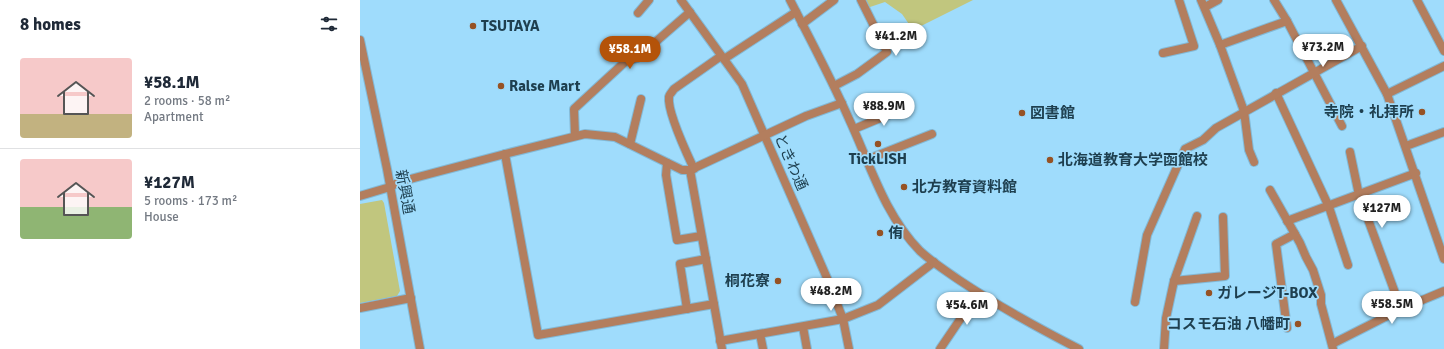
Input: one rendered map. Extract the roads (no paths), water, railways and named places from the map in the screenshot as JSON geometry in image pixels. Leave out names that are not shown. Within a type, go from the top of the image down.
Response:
[{"type":"street","points":[[638,13],[649,0]]},
{"type":"street","points":[[790,0],[842,103],[876,183],[903,230],[921,251],[934,262],[978,293],[1035,326],[1079,349]]},
{"type":"street","points":[[802,24],[834,0]]},
{"type":"street","points":[[834,86],[857,74],[887,52],[861,0]]},
{"type":"street","points":[[1163,53],[1194,46],[1179,0]]},
{"type":"street","points":[[1218,0],[1203,3],[1244,111],[1250,150],[1254,162]]},
{"type":"street","points":[[1274,0],[1287,21],[1342,126]]},
{"type":"street","points":[[1336,0],[1388,94],[1444,258]]},
{"type":"street","points":[[1417,0],[1444,51]]},
{"type":"street","name":"ときわ通","points":[[685,1],[690,12],[742,84],[827,278],[843,320],[849,349]]},
{"type":"street","points":[[575,136],[574,109],[626,60],[637,58],[690,12]]},
{"type":"street","points":[[796,12],[722,57],[674,89],[669,96],[670,107],[676,127],[692,170],[701,236],[721,345],[760,334],[843,320],[878,306],[934,262]]},
{"type":"street","points":[[1220,46],[1287,21]]},
{"type":"street","name":"新興通","points":[[360,40],[390,187],[420,349]]},
{"type":"street","points":[[1135,302],[1147,235],[1185,149],[1203,140],[1216,128],[1244,111],[1362,46]]},
{"type":"street","points":[[1388,94],[1444,66]]},
{"type":"street","points":[[1276,93],[1329,207],[1348,265]]},
{"type":"street","points":[[630,144],[641,99]]},
{"type":"street","points":[[360,196],[390,187],[399,182],[585,134],[615,137],[682,170],[692,170],[806,116],[842,103]]},
{"type":"street","points":[[854,129],[907,106]]},
{"type":"street","points":[[1406,146],[1444,132]]},
{"type":"street","points":[[866,160],[932,134]]},
{"type":"street","points":[[1350,152],[1360,195],[1401,310]]},
{"type":"street","points":[[505,154],[538,335],[714,304]]},
{"type":"street","points":[[667,163],[666,175],[677,240],[701,236]]},
{"type":"street","points":[[1287,222],[1416,174]]},
{"type":"street","points":[[1270,190],[1313,270],[1321,295],[1321,304],[1332,346],[1401,310],[1444,291]]},
{"type":"street","points":[[1164,349],[1166,318],[1174,281],[1197,216]]},
{"type":"street","points":[[1174,281],[1225,276],[1223,217]]},
{"type":"street","points":[[1287,328],[1276,244],[1295,234]]},
{"type":"street","points":[[687,309],[680,264],[706,259]]},
{"type":"street","points":[[940,349],[978,293]]},
{"type":"street","points":[[360,308],[411,298]]},
{"type":"street","points":[[803,327],[807,349]]},
{"type":"street","points":[[760,334],[763,349]]},
{"type":"place","name":"TSUTAYA","points":[[473,26]]},
{"type":"place","name":"Ralse Mart","points":[[501,86]]},
{"type":"place","name":"寺院・礼拝所","points":[[1422,112]]},
{"type":"place","name":"図書館","points":[[1022,113]]},
{"type":"place","name":"TickLISH","points":[[878,144]]},
{"type":"place","name":"北海道教育大学函館校","points":[[1050,160]]},
{"type":"place","name":"北方教育資料館","points":[[904,187]]},
{"type":"place","name":"侑","points":[[880,233]]},
{"type":"place","name":"桐花寮","points":[[778,281]]},
{"type":"place","name":"ガレージT-BOX","points":[[1209,293]]},
{"type":"place","name":"コスモ石油 八幡町","points":[[1298,324]]}]
